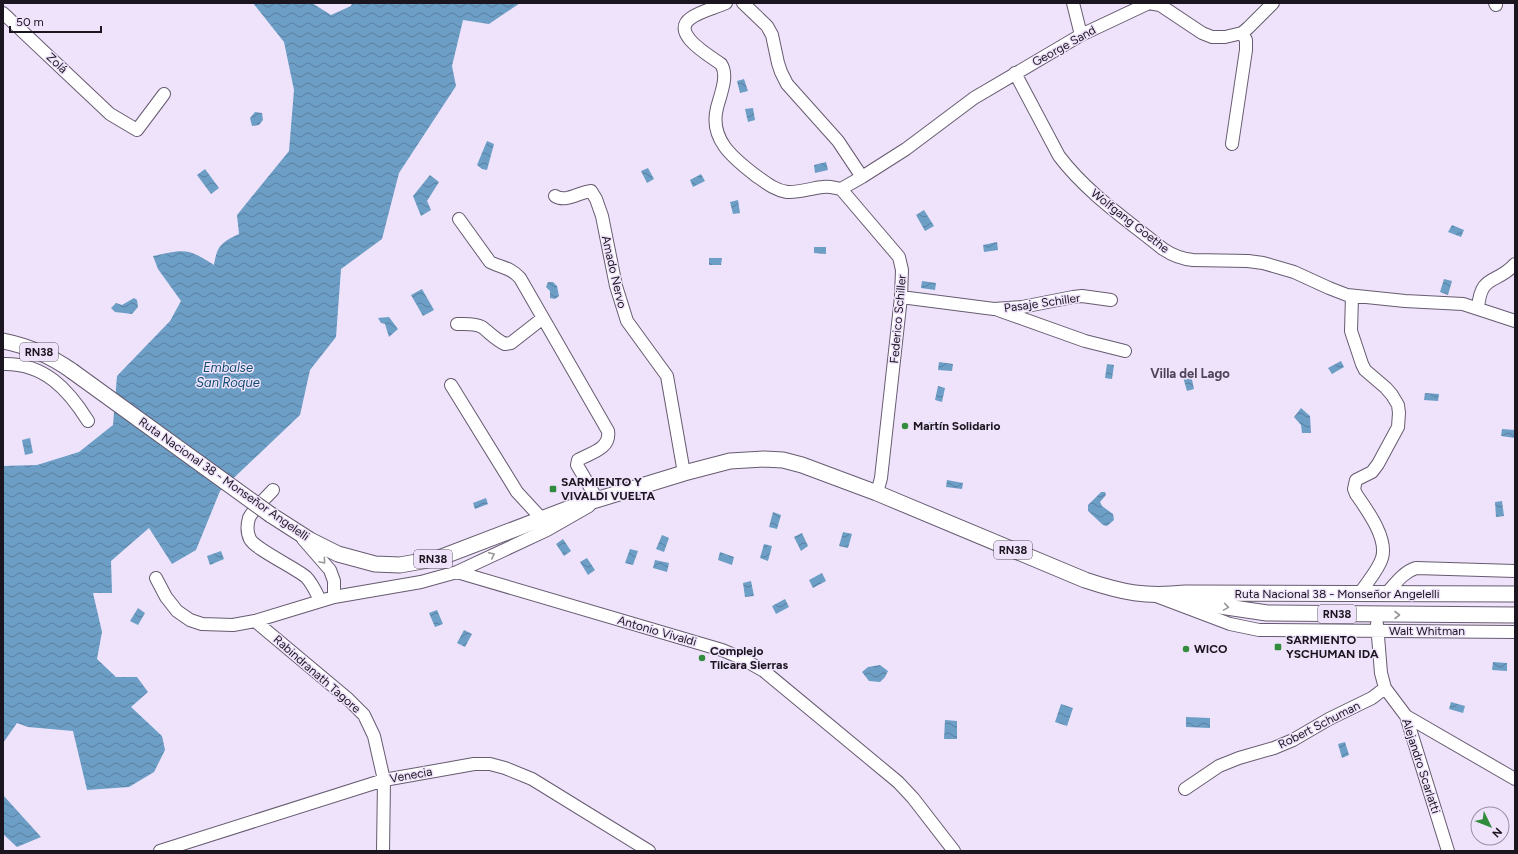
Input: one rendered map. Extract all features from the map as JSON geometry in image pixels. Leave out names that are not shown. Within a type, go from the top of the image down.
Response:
[{"type":"main road","name":"Ruta Nacional 38 - Monseñor Angelelli","points":[[3,341],[41,353],[72,370],[271,516],[296,532],[329,550],[346,557],[375,564],[400,565],[439,558],[541,518],[603,497],[730,461],[748,459],[783,460],[813,469],[877,493],[1091,582],[1127,592],[1156,595],[1178,600],[1256,612],[1515,615]]},
{"type":"main road","name":"Ruta Nacional 38 - Monseñor Angelelli","points":[[1156,595],[1185,593],[1386,595],[1515,594]]},
{"type":"main road","points":[[1358,594],[1367,596],[1370,599],[1378,614]]},
{"type":"main road","points":[[1378,614],[1380,608],[1384,604],[1393,600],[1508,601],[1515,599]]},
{"type":"street","points":[[726,3],[691,18],[684,28],[685,34],[690,41],[721,64],[724,68],[724,78],[714,117],[715,126],[724,148],[737,161],[771,187],[778,190],[794,192],[823,187],[841,189],[862,177],[838,141],[787,84],[778,63],[772,35],[767,26],[743,3]]},
{"type":"street","points":[[1073,3],[1081,35]]},
{"type":"street","name":"George Sand","points":[[862,177],[906,149],[974,98],[1015,73],[1081,35],[1149,3],[1160,5],[1202,33],[1212,37],[1226,37],[1242,33]]},
{"type":"street","points":[[1232,144],[1246,50],[1246,40],[1242,33],[1273,3]]},
{"type":"street","name":"Zolá","points":[[3,13],[110,114],[137,130],[164,94]]},
{"type":"street","name":"Wolfgang Goethe","points":[[1015,73],[1059,156],[1069,169],[1094,194],[1163,249],[1185,259],[1248,261],[1263,263],[1294,272],[1329,288],[1352,296],[1463,304],[1515,321]]},
{"type":"street","name":"Federico Schiller","points":[[841,189],[899,257],[902,270],[902,297],[877,493]]},
{"type":"street","name":"Amado Nervo","points":[[555,196],[563,199],[591,191],[596,199],[602,216],[618,294],[626,321],[667,376],[684,473]]},
{"type":"street","points":[[156,578],[166,597],[177,611],[190,620],[202,624],[233,625],[255,621],[320,600],[421,582],[457,572],[548,530],[603,497],[577,465],[578,460],[602,447],[607,442],[609,436],[608,430],[520,278],[507,268],[490,262],[459,219]]},
{"type":"street","points":[[1478,308],[1482,287],[1489,281],[1510,269],[1515,264]]},
{"type":"street","name":"Pasaje Schiller","points":[[902,297],[994,309],[1022,307],[1073,296],[1111,300]]},
{"type":"street","points":[[1352,296],[1351,331],[1362,364],[1365,370],[1392,395],[1398,405],[1399,413],[1398,427],[1378,464],[1372,472],[1359,478],[1354,484],[1356,494],[1375,524],[1384,550],[1382,559],[1358,594]]},
{"type":"street","points":[[994,309],[1085,341],[1125,350]]},
{"type":"street","points":[[457,324],[470,324],[481,327],[499,342],[505,344],[511,343],[543,318]]},
{"type":"street","points":[[3,364],[16,364],[34,369],[47,375],[63,388],[74,400],[88,421]]},
{"type":"street","points":[[451,385],[517,492],[541,518]]},
{"type":"street","points":[[273,490],[254,511],[250,518],[247,529],[250,540],[258,547],[307,578],[320,600]]},
{"type":"street","points":[[296,532],[330,570],[334,581],[334,597]]},
{"type":"street","points":[[1386,595],[1403,575],[1409,570],[1416,568],[1515,571]]},
{"type":"street","name":"Antonio Vivaldi","points":[[457,572],[722,650],[739,657],[764,671],[898,782],[913,798],[954,851]]},
{"type":"street","name":"Walt Whitman","points":[[1156,595],[1230,624],[1248,629],[1515,632]]},
{"type":"street","name":"Alejandro Scarlatti","points":[[1378,614],[1376,630],[1381,673],[1385,688],[1406,716],[1448,851]]},
{"type":"street","name":"Rabindranath Tagore","points":[[255,621],[347,698],[364,715],[374,736],[384,780],[383,851]]},
{"type":"street","name":"Robert Schuman","points":[[1185,789],[1219,766],[1239,758],[1274,748],[1293,740],[1329,719],[1372,698],[1385,688]]},
{"type":"street","points":[[1406,716],[1515,779]]},
{"type":"street","name":"Venecia","points":[[160,851],[384,780],[474,764],[490,764],[532,779],[649,851]]},
{"type":"water","name":"Embalse San Roque","points":[[253,3],[312,3],[331,15],[351,6],[352,3],[520,3],[489,24],[463,20],[452,66],[456,86],[399,173],[382,239],[341,269],[336,337],[310,370],[300,415],[220,491],[196,550],[172,564],[149,528],[111,561],[112,593],[93,593],[102,632],[97,659],[116,677],[137,677],[148,692],[131,707],[162,736],[165,750],[154,772],[129,787],[87,790],[73,731],[28,727],[17,723],[3,743],[3,466],[37,465],[79,452],[113,425],[117,376],[170,321],[181,301],[158,269],[153,256],[179,251],[197,255],[214,265],[221,245],[228,239],[239,234],[237,215],[289,151],[294,90],[284,42]]},
{"type":"water","points":[[744,79],[748,91],[740,93],[737,81]]},
{"type":"water","points":[[753,108],[755,120],[748,122],[745,109]]},
{"type":"water","points":[[255,112],[262,113],[263,120],[259,125],[252,126],[250,118]]},
{"type":"water","points":[[487,141],[494,144],[487,170],[482,169],[477,165]]},
{"type":"water","points":[[826,162],[828,170],[815,173],[814,165]]},
{"type":"water","points":[[648,168],[654,179],[647,183],[641,171]]},
{"type":"water","points":[[205,169],[219,188],[211,194],[197,175]]},
{"type":"water","points":[[701,174],[705,181],[693,187],[690,180]]},
{"type":"water","points":[[430,175],[439,182],[427,201],[431,210],[421,216],[413,196]]},
{"type":"water","points":[[738,200],[740,213],[733,214],[730,202]]},
{"type":"water","points":[[924,210],[934,226],[925,231],[916,215]]},
{"type":"water","points":[[1452,225],[1464,230],[1461,237],[1448,232]]},
{"type":"water","points":[[997,242],[998,250],[984,252],[983,245]]},
{"type":"water","points":[[814,247],[826,247],[826,254],[814,253]]},
{"type":"water","points":[[709,258],[722,258],[721,265],[709,265]]},
{"type":"water","points":[[1444,279],[1452,281],[1448,295],[1440,292]]},
{"type":"water","points":[[922,281],[936,283],[935,290],[921,288]]},
{"type":"water","points":[[548,282],[553,282],[557,286],[559,296],[555,299],[550,298],[550,291],[546,287]]},
{"type":"water","points":[[422,289],[434,310],[423,316],[411,295]]},
{"type":"water","points":[[134,298],[137,300],[138,307],[132,314],[115,312],[111,308],[116,303],[122,305]]},
{"type":"water","points":[[389,317],[398,329],[389,337],[385,324],[381,323],[378,318]]},
{"type":"water","points":[[1341,361],[1344,367],[1332,374],[1328,368]]},
{"type":"water","points":[[939,362],[953,364],[952,371],[938,370]]},
{"type":"water","points":[[1107,364],[1114,365],[1112,379],[1105,378]]},
{"type":"water","points":[[1191,375],[1194,389],[1187,391],[1183,377]]},
{"type":"water","points":[[938,386],[945,388],[942,402],[935,400]]},
{"type":"water","points":[[1425,393],[1439,394],[1438,401],[1424,400]]},
{"type":"water","points":[[1301,408],[1310,416],[1311,433],[1302,433],[1301,425],[1294,417]]},
{"type":"water","points":[[929,422],[943,424],[942,431],[928,429]]},
{"type":"water","points":[[1502,429],[1515,430],[1515,438],[1501,436]]},
{"type":"water","points":[[30,438],[33,453],[25,455],[22,440]]},
{"type":"water","points":[[947,480],[963,483],[962,489],[946,487]]},
{"type":"water","points":[[1101,492],[1105,492],[1106,495],[1100,502],[1102,506],[1113,514],[1114,520],[1107,526],[1103,525],[1088,511],[1088,505]]},
{"type":"water","points":[[486,498],[488,504],[475,509],[473,503]]},
{"type":"water","points":[[1502,501],[1504,516],[1496,517],[1495,502]]},
{"type":"water","points":[[773,512],[781,515],[777,529],[769,527]]},
{"type":"water","points":[[843,532],[852,534],[848,548],[839,546]]},
{"type":"water","points":[[802,533],[808,546],[801,551],[794,537]]},
{"type":"water","points":[[662,535],[669,538],[664,552],[656,549]]},
{"type":"water","points":[[563,539],[571,551],[564,556],[556,544]]},
{"type":"water","points":[[764,544],[772,546],[768,561],[760,558]]},
{"type":"water","points":[[630,549],[638,551],[633,565],[625,563]]},
{"type":"water","points":[[221,551],[224,559],[210,565],[207,556]]},
{"type":"water","points":[[720,552],[734,557],[732,565],[718,560]]},
{"type":"water","points":[[587,558],[595,570],[588,575],[580,562]]},
{"type":"water","points":[[655,560],[669,563],[667,572],[653,568]]},
{"type":"water","points":[[822,573],[826,581],[813,588],[809,580]]},
{"type":"water","points":[[751,581],[754,596],[745,597],[743,583]]},
{"type":"water","points":[[785,599],[789,607],[776,614],[772,606]]},
{"type":"water","points":[[138,608],[145,613],[138,625],[130,621]]},
{"type":"water","points":[[437,610],[443,624],[435,627],[429,613]]},
{"type":"water","points":[[464,630],[472,634],[465,647],[457,643]]},
{"type":"water","points":[[1493,662],[1507,663],[1507,671],[1492,670]]},
{"type":"water","points":[[880,665],[888,671],[885,677],[880,682],[869,681],[862,672],[868,667]]},
{"type":"water","points":[[1451,702],[1465,706],[1463,713],[1449,709]]},
{"type":"water","points":[[1061,704],[1073,708],[1067,726],[1055,722]]},
{"type":"water","points":[[1186,717],[1210,718],[1210,728],[1186,727]]},
{"type":"water","points":[[945,720],[957,721],[957,739],[944,739]]},
{"type":"water","points":[[1345,742],[1349,755],[1342,758],[1338,744]]},
{"type":"water","points":[[3,795],[41,837],[17,847],[3,834]]},
{"type":"place","name":"Martín Solidario","points":[[905,426]]},
{"type":"place","name":"SARMIENTO Y VIVALDI VUELTA","points":[[553,489]]},
{"type":"place","name":"SARMIENTO YSCHUMAN IDA","points":[[1278,647]]},
{"type":"place","name":"WICO","points":[[1186,649]]},
{"type":"place","name":"Complejo Tilcara Sierras","points":[[702,658]]},
{"type":"district","name":"Villa del Lago","points":[[1190,373]]}]
